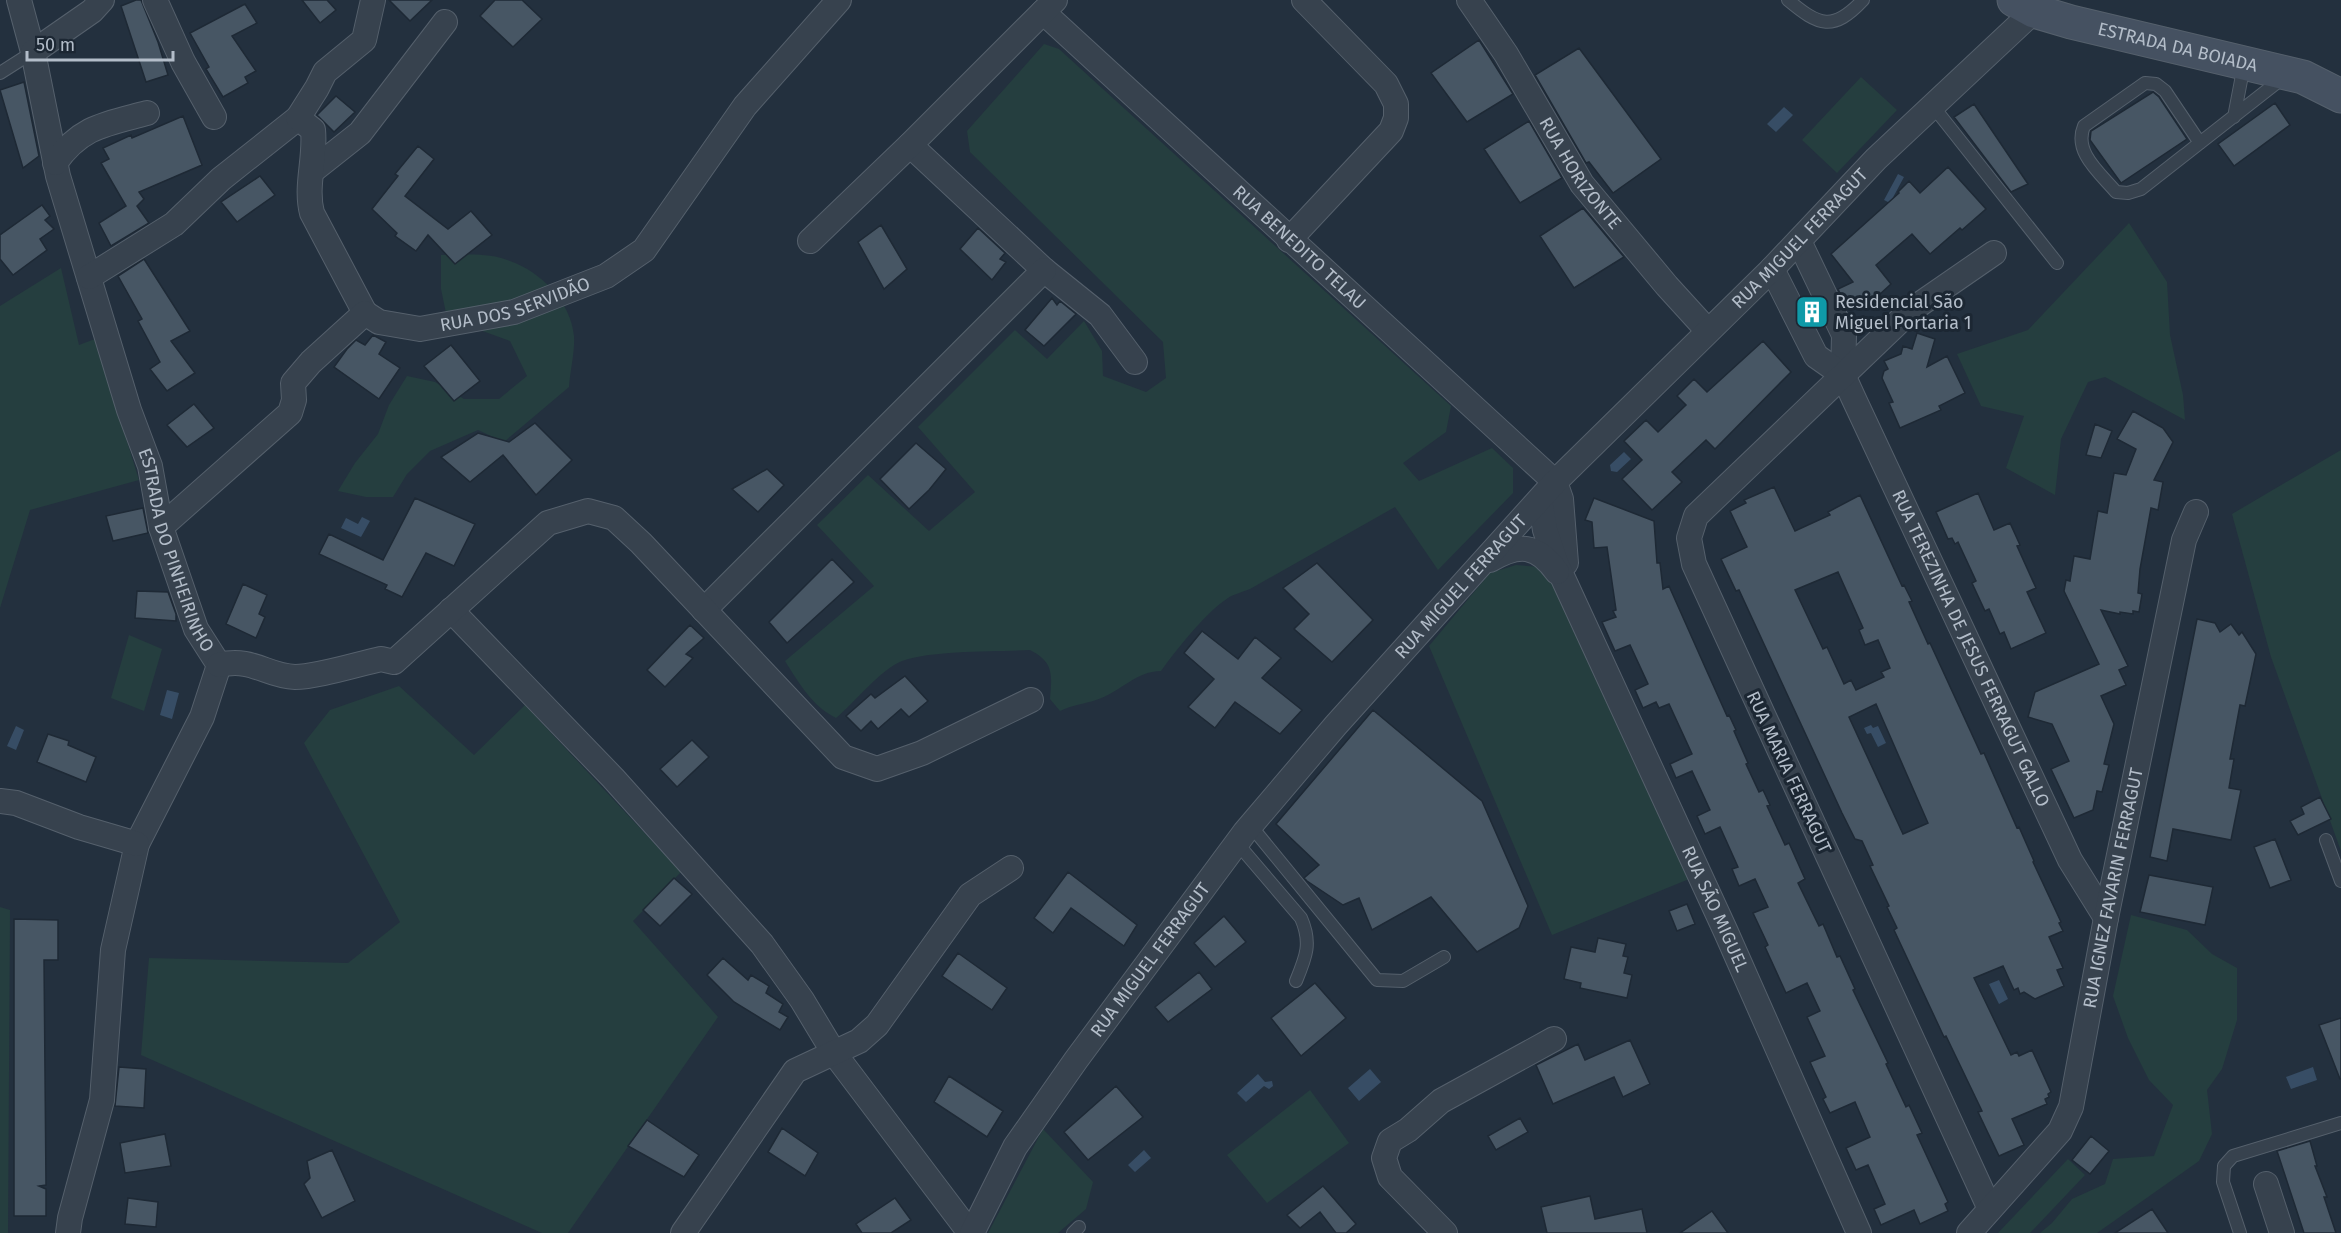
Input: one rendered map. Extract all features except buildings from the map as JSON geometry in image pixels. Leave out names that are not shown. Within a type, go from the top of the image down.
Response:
[{"type":"main road","name":"ESTRADA DA BOIADA","points":[[2024,6],[2071,22],[2303,77],[2341,96]]},
{"type":"street","name":"ESTRADA DO PINHEIRINHO","points":[[19,0],[33,51],[55,163],[129,410],[150,466],[161,527],[196,628],[219,666],[202,717],[137,844],[126,884],[113,950],[102,1100],[68,1233]]},
{"type":"street","points":[[33,51],[92,11],[102,0]]},
{"type":"street","points":[[155,0],[183,62],[213,117]]},
{"type":"street","points":[[89,277],[174,224],[220,179],[298,118],[325,72],[364,40],[373,0]]},
{"type":"street","name":"RUA DOS SERVIDÃO","points":[[365,313],[379,322],[420,329],[514,312],[606,276],[644,250],[746,106],[839,0]]},
{"type":"street","points":[[1289,240],[1391,131],[1396,104],[1386,84],[1304,0]]},
{"type":"street","name":"RUA HORIZONTE","points":[[1469,0],[1506,54],[1582,184],[1667,286],[1708,331]]},
{"type":"street","points":[[810,241],[1049,6]]},
{"type":"street","name":"RUA BENEDITO TELAU","points":[[1049,6],[1548,491]]},
{"type":"street","name":"RUA MIGUEL FERRAGUT","points":[[971,1233],[1015,1147],[1076,1060],[1244,835],[1336,725],[1548,491],[1772,269],[1876,159],[1932,105],[2024,6]]},
{"type":"street","points":[[312,171],[360,133],[445,22]]},
{"type":"street","points":[[55,163],[66,147],[78,136],[97,127],[147,113]]},
{"type":"street","points":[[161,527],[290,413],[294,399],[293,383],[311,362],[365,313],[312,213],[308,198],[314,150],[313,130],[298,118]]},
{"type":"street","points":[[910,145],[1044,270],[1100,315],[1135,362]]},
{"type":"street","name":"RUA TEREZINHA DE JESUS FERRAGUT GALLO","points":[[1799,241],[1844,335],[1843,375],[2070,860],[2106,918]]},
{"type":"street","name":"RUA MARIA FERRAGUT","points":[[1990,1209],[1694,564],[1689,538],[1696,516],[1910,311],[1994,253]]},
{"type":"street","name":"RUA TEREZINHA DE JESUS FERRAGUT GALLO","points":[[1772,269],[1816,356],[1843,375]]},
{"type":"street","points":[[704,610],[1044,270]]},
{"type":"street","name":"RUA SÃO MIGUEL","points":[[1548,491],[1561,499],[1568,586]]},
{"type":"street","points":[[219,666],[235,662],[249,663],[297,677],[381,659],[394,662],[548,523],[588,511],[614,518],[641,543],[843,757],[876,769],[922,753],[1031,700]]},
{"type":"street","name":"RUA IGNEZ FAVARIN FERRAGUT","points":[[1969,1233],[2060,1131],[2071,1107],[2106,918],[2184,540],[2196,513]]},
{"type":"street","name":"RUA SÃO MIGUEL","points":[[1481,566],[1501,554],[1519,548],[1533,549],[1546,557],[1568,586],[1726,932],[1859,1233]]},
{"type":"street","points":[[451,610],[613,778],[762,944],[802,1000],[834,1053],[971,1233]]},
{"type":"street","points":[[0,801],[16,803],[79,827],[137,844]]},
{"type":"street","points":[[683,1233],[795,1071],[859,1041],[877,1025],[970,895],[1011,868]]},
{"type":"street","points":[[1445,1233],[1390,1177],[1384,1158],[1390,1142],[1408,1130],[1441,1101],[1554,1040]]},
{"type":"street","points":[[2266,1184],[2282,1233]]},
{"type":"lane","points":[[1788,0],[1808,16],[1820,22],[1834,21],[1850,14],[1863,0]]},
{"type":"lane","points":[[0,73],[33,51]]},
{"type":"lane","points":[[2234,117],[2244,64]]},
{"type":"lane","points":[[2200,143],[2165,91],[2156,84],[2145,83],[2084,126],[2079,136],[2084,154],[2116,192],[2128,193],[2141,189],[2289,74]]},
{"type":"lane","points":[[1932,105],[2057,263]]},
{"type":"lane","points":[[1244,835],[1377,980],[1403,981],[1444,957]]},
{"type":"lane","points":[[1244,835],[1301,918],[1307,932],[1306,957],[1296,981]]},
{"type":"lane","points":[[2326,840],[2341,881]]},
{"type":"lane","points":[[2240,1233],[2223,1182],[2224,1166],[2233,1156],[2341,1123]]},
{"type":"green space","points":[[1044,44],[1059,49],[1451,406],[1446,432],[1403,463],[1419,481],[1492,448],[1513,468],[1513,493],[1438,570],[1395,507],[1250,589],[1228,598],[1201,621],[1161,671],[1136,678],[1096,700],[1060,711],[1050,699],[1050,670],[1044,659],[1030,650],[947,653],[915,657],[894,665],[877,678],[836,718],[813,700],[785,661],[874,586],[817,525],[868,475],[929,531],[975,492],[918,427],[1015,330],[1047,359],[1084,321],[1102,351],[1103,376],[1146,392],[1166,378],[1163,342],[970,152],[967,131]]},
{"type":"green space","points":[[1861,77],[1897,110],[1837,173],[1802,140]]},
{"type":"green space","points":[[2129,223],[2167,282],[2170,335],[2183,395],[2185,420],[2105,377],[2088,382],[2061,439],[2055,495],[2006,468],[2024,416],[1981,406],[1957,354],[2028,330]]},
{"type":"green space","points":[[441,255],[502,258],[533,273],[552,290],[561,300],[572,323],[574,348],[569,387],[504,442],[478,430],[430,451],[407,474],[393,497],[366,497],[338,491],[355,463],[378,434],[389,405],[407,376],[435,382],[464,399],[499,399],[527,376],[510,341],[447,318],[441,289]]},
{"type":"green space","points":[[61,268],[79,345],[95,339],[139,480],[30,510],[0,608],[0,306]]},
{"type":"green space","points":[[2341,450],[2341,851],[2271,657],[2232,514]]},
{"type":"green space","points":[[1516,565],[1539,567],[1554,587],[1694,877],[1552,935],[1429,646],[1490,573]]},
{"type":"green space","points":[[129,635],[162,649],[144,711],[111,698]]},
{"type":"green space","points":[[399,686],[474,755],[525,705],[681,872],[633,921],[718,1017],[568,1233],[542,1233],[141,1055],[149,958],[348,963],[400,922],[304,743],[330,710]]},
{"type":"green space","points":[[0,907],[10,910],[8,1233],[0,1233]]},
{"type":"green space","points":[[2131,915],[2187,930],[2212,954],[2237,968],[2237,1020],[2222,1069],[2207,1090],[2212,1134],[2199,1161],[2097,1233],[2040,1233],[2052,1223],[2072,1199],[2105,1184],[2113,1159],[2154,1156],[2173,1105],[2149,1080],[2128,1038],[2113,996]]},
{"type":"green space","points":[[1310,1090],[1349,1143],[1267,1203],[1227,1155]]},
{"type":"green space","points":[[1043,1129],[1093,1182],[1086,1209],[1058,1233],[988,1233]]},
{"type":"green space","points":[[2068,1159],[2085,1175],[2030,1233],[1998,1233]]},
{"type":"water","points":[[1784,107],[1793,115],[1776,132],[1767,124]]},
{"type":"water","points":[[1898,174],[1904,177],[1890,203],[1884,200]]},
{"type":"water","points":[[1624,452],[1631,459],[1617,472],[1611,471],[1610,465]]},
{"type":"water","points":[[362,517],[370,521],[361,537],[341,528],[346,518],[358,524]]},
{"type":"water","points":[[167,690],[179,693],[172,719],[160,715]]},
{"type":"water","points":[[1871,725],[1873,728],[1878,726],[1886,743],[1878,747],[1871,733],[1867,734],[1864,728]]},
{"type":"water","points":[[16,726],[24,730],[16,750],[7,746]]},
{"type":"water","points":[[1999,980],[2008,999],[1999,1004],[1989,984]]},
{"type":"water","points":[[2313,1067],[2317,1080],[2291,1089],[2286,1077]]},
{"type":"water","points":[[1370,1069],[1381,1082],[1359,1101],[1348,1088]]},
{"type":"water","points":[[1258,1074],[1265,1082],[1272,1081],[1273,1086],[1269,1089],[1264,1086],[1246,1102],[1237,1093]]},
{"type":"water","points":[[1144,1150],[1151,1158],[1135,1172],[1128,1165]]},
{"type":"place","name":"Residencial São Miguel Portaria 1","points":[[1812,312]]}]
